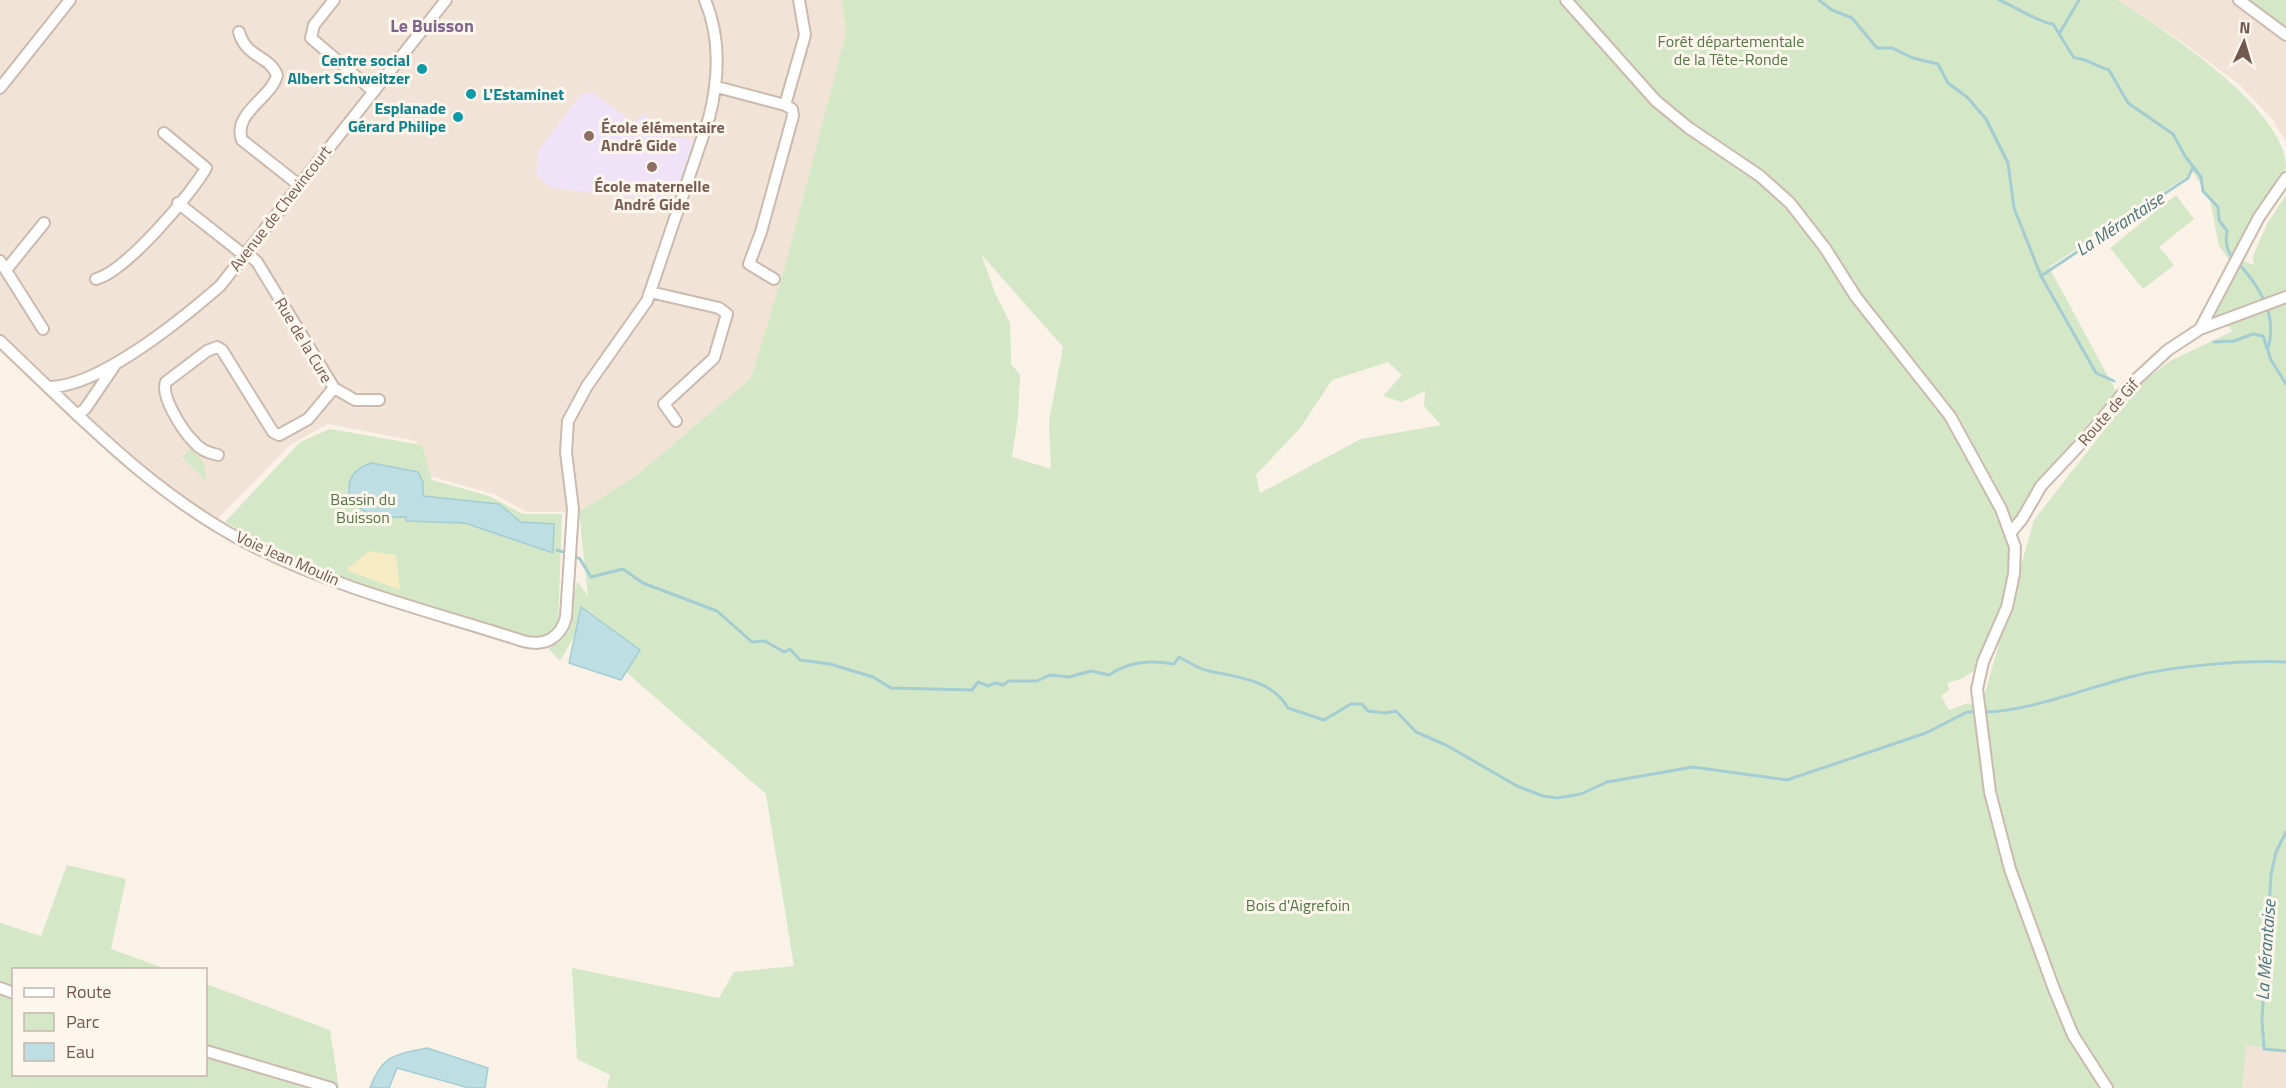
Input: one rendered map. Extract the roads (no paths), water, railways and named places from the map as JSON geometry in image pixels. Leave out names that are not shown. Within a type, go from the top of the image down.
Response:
[{"type":"street","points":[[0,88],[70,0]]},
{"type":"street","points":[[334,0],[314,25],[311,38],[373,91]]},
{"type":"street","points":[[676,421],[664,404],[714,358],[727,314],[719,308],[650,292],[717,87],[717,44],[705,0]]},
{"type":"street","points":[[785,105],[805,35],[798,0]]},
{"type":"street","points":[[1566,0],[1656,101],[1689,128],[1760,176],[1790,203],[1824,248],[1856,297],[1950,416],[2012,531],[2016,547],[2012,588],[2007,607],[1983,662],[1977,689],[1990,792],[2010,869],[2054,989],[2073,1035],[2107,1088]]},
{"type":"street","points":[[2239,0],[2286,35]]},
{"type":"street","name":"Avenue de Chevincourt","points":[[48,387],[61,387],[116,365],[192,310],[220,286],[444,1]]},
{"type":"street","points":[[239,32],[244,48],[275,69],[278,75],[244,118],[240,131],[242,140],[299,185]]},
{"type":"street","points":[[717,87],[785,105],[792,109],[793,116],[761,232],[749,264],[774,279]]},
{"type":"street","points":[[96,279],[110,273],[150,238],[206,168],[164,133]]},
{"type":"street","name":"Route de Gif","points":[[2012,531],[2042,486],[2087,437],[2128,386],[2168,350],[2200,329],[2241,250],[2286,178]]},
{"type":"street","name":"Rue de la Cure","points":[[178,203],[256,262],[334,388],[355,400],[379,400]]},
{"type":"street","points":[[44,223],[3,265],[44,329]]},
{"type":"street","name":"Voie Jean Moulin","points":[[0,341],[128,462],[191,509],[252,546],[334,580],[530,643],[545,642],[560,632],[566,617],[572,521],[566,452],[568,421],[578,400],[626,334],[650,292]]},
{"type":"street","points":[[2200,329],[2286,297]]},
{"type":"street","points":[[218,455],[206,452],[192,441],[164,396],[166,382],[207,351],[217,347],[222,350],[273,432],[279,435],[308,419],[334,388]]},
{"type":"street","name":"Avenue de Chevincourt","points":[[77,415],[85,409],[116,365]]},
{"type":"street","points":[[207,1051],[331,1088]]},
{"type":"water","name":"Bassin du Buisson","points":[[372,463],[418,472],[423,482],[423,496],[499,504],[521,522],[554,524],[553,553],[465,523],[406,521],[406,517],[372,515],[353,501],[349,486],[355,472]]},
{"type":"water","points":[[581,607],[640,650],[621,680],[569,663]]},
{"type":"water","points":[[427,1048],[488,1068],[485,1088],[469,1088],[397,1068],[389,1088],[370,1088],[379,1069],[391,1058]]},
{"type":"waterway","name":"La Mérantaise","points":[[1819,0],[1832,10],[1852,18],[1877,48],[1892,48],[1913,58],[1938,64],[1948,83],[1967,97],[1986,119],[2008,163],[2014,208],[2041,276],[2096,373],[2114,381]]},
{"type":"waterway","name":"La Mérantaise","points":[[1999,0],[2041,21],[2053,24],[2074,58],[2109,70],[2128,103],[2173,134],[2185,156],[2201,177],[2203,191],[2218,207],[2219,220],[2227,231],[2228,250],[2234,259]]},
{"type":"waterway","points":[[2059,34],[2079,0]]},
{"type":"waterway","name":"La Mérantaise","points":[[2041,276],[2188,178],[2193,167]]},
{"type":"waterway","name":"La Mérantaise","points":[[2239,264],[2254,282],[2269,313],[2271,325],[2268,348]]},
{"type":"waterway","points":[[2214,342],[2234,341],[2253,334],[2263,336],[2271,360],[2286,384]]},
{"type":"waterway","points":[[557,550],[567,553]]},
{"type":"waterway","points":[[573,555],[580,559],[591,577],[623,569],[643,583],[717,611],[752,642],[765,641],[784,652],[790,649],[800,660],[830,664],[873,677],[891,688],[972,690],[978,682],[988,686],[995,683],[1003,685],[1009,681],[1037,681],[1050,675],[1069,677],[1091,671],[1109,675],[1124,667],[1140,663],[1174,664],[1179,657],[1205,670],[1253,681],[1273,691],[1288,708],[1324,720],[1351,704],[1362,704],[1368,711],[1386,713],[1396,711],[1416,732],[1446,745],[1517,786],[1543,796],[1557,798],[1581,794],[1607,782],[1693,767],[1787,780],[1926,733],[1967,712],[1976,712]]},
{"type":"waterway","points":[[1983,712],[2038,704],[2130,677],[2166,670],[2229,663],[2286,662]]},
{"type":"waterway","name":"La Mérantaise","points":[[2286,832],[2276,852],[2271,875],[2262,1019],[2264,1049],[2286,1051]]},
{"type":"place","name":"Centre social Albert Schweitzer","points":[[422,69]]},
{"type":"place","name":"L'Estaminet","points":[[471,94]]},
{"type":"place","name":"Esplanade Gérard Philipe","points":[[458,117]]},
{"type":"place","name":"École élémentaire André Gide","points":[[589,136]]},
{"type":"place","name":"École maternelle André Gide","points":[[652,167]]},
{"type":"district","name":"Le Buisson","points":[[432,26]]},
{"type":"park label","name":"Forêt départementale de la Tête-Ronde","points":[[1731,50]]},
{"type":"park label","name":"Bois d'Aigrefoin","points":[[1298,905]]}]
